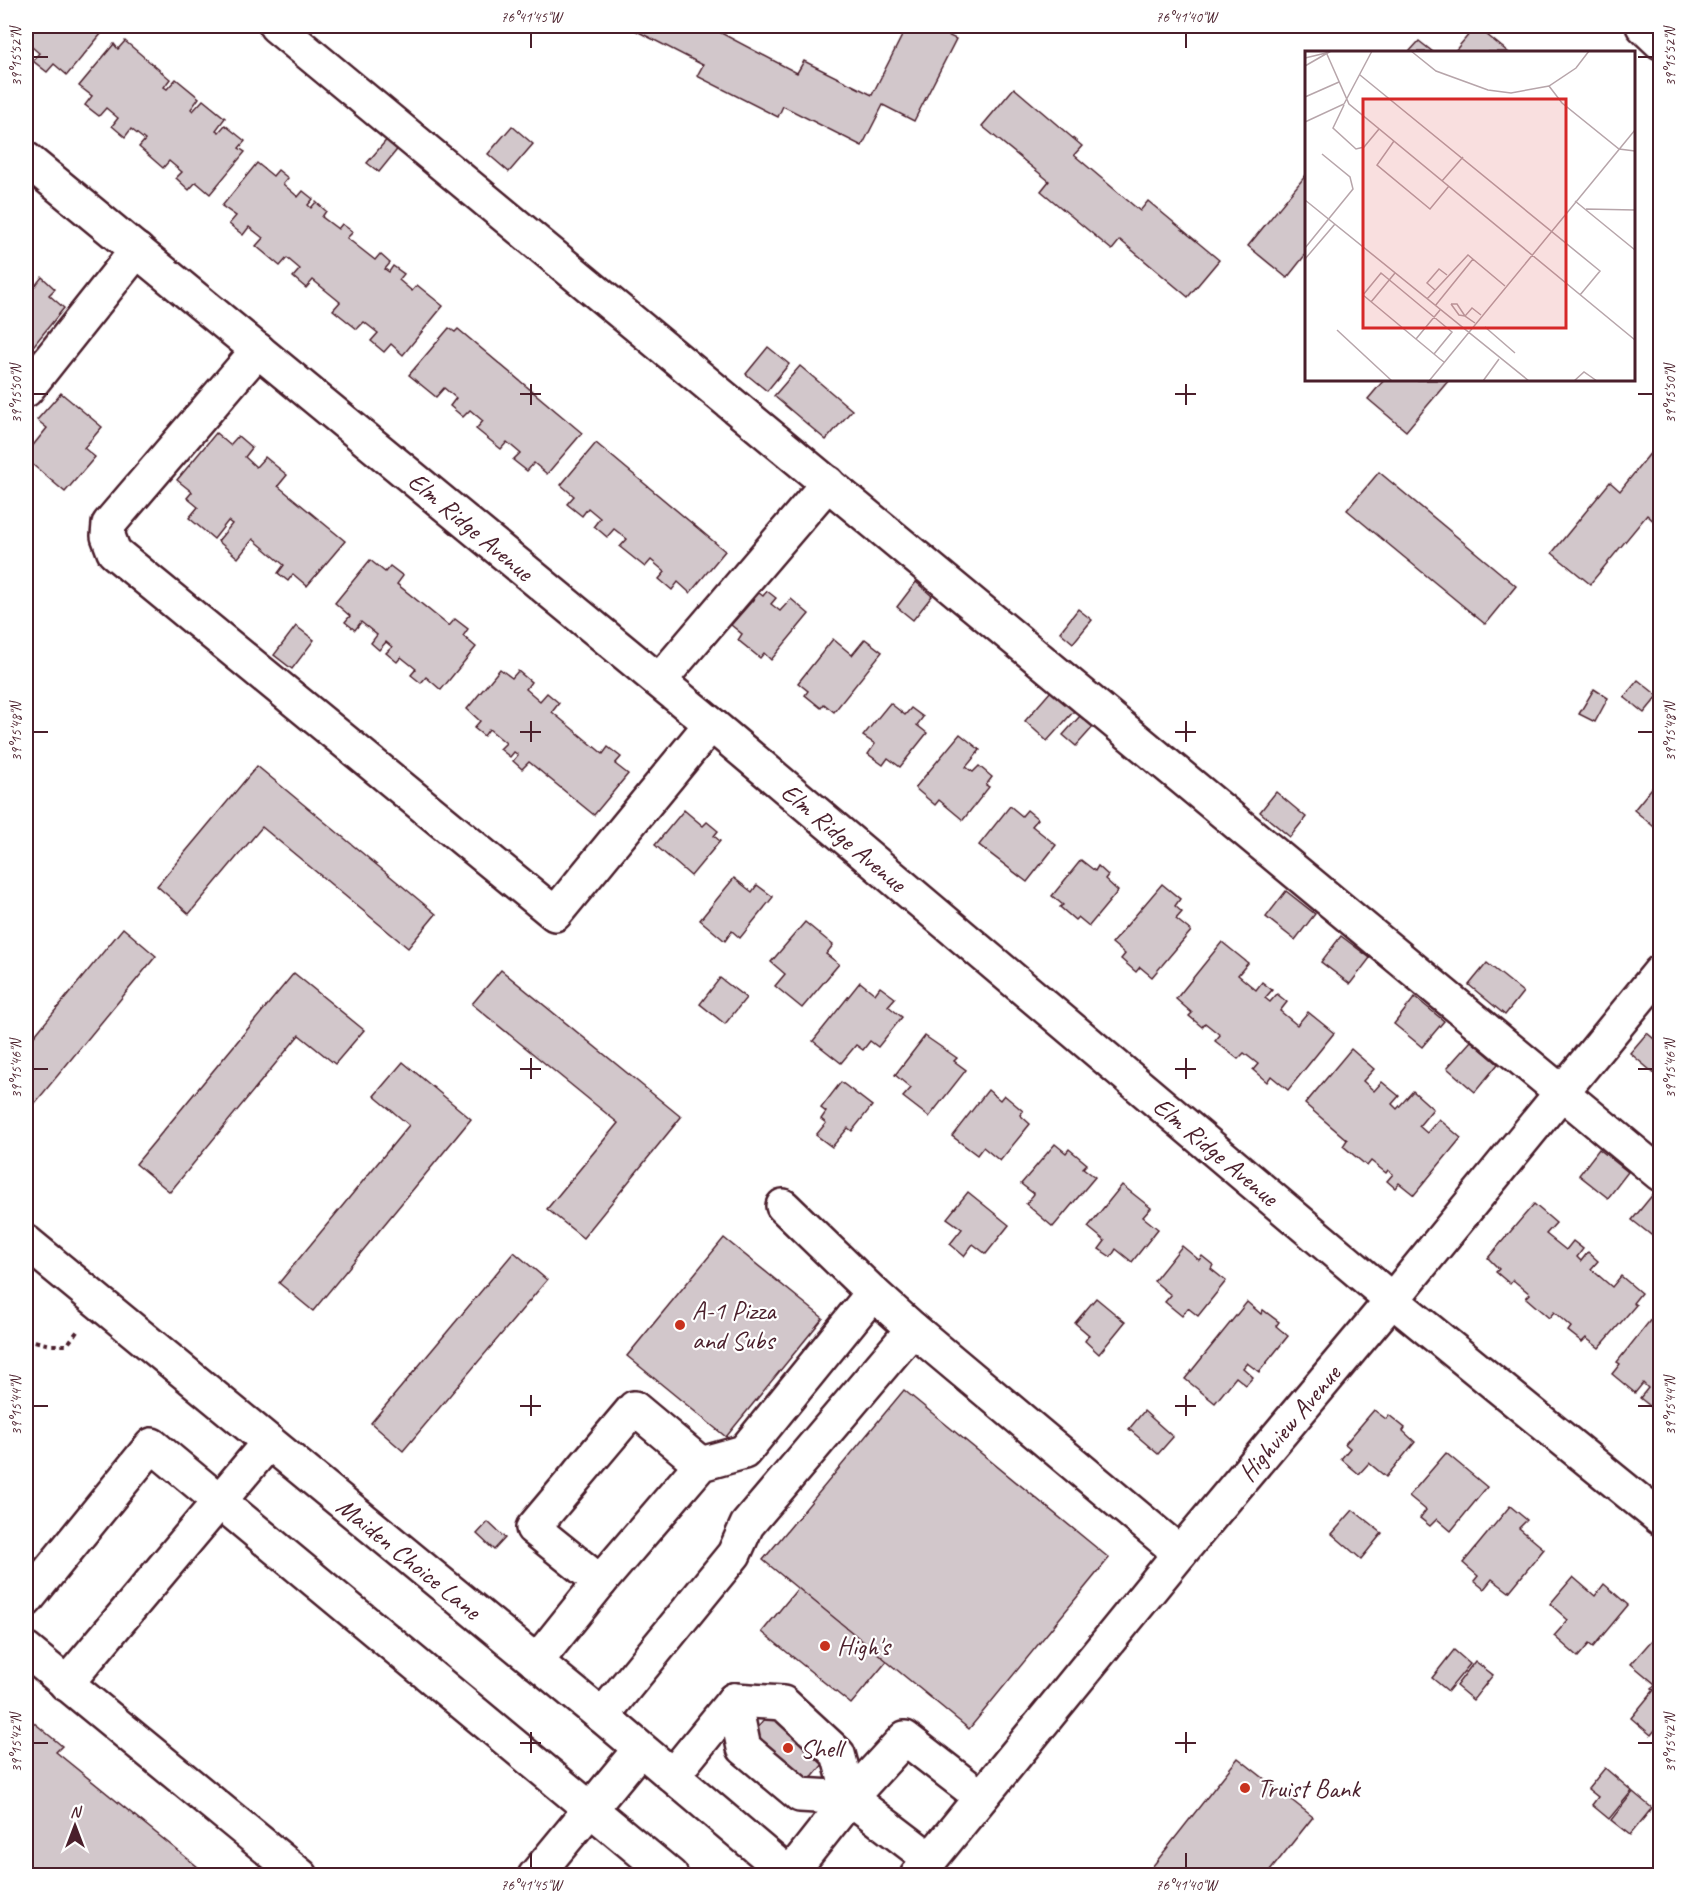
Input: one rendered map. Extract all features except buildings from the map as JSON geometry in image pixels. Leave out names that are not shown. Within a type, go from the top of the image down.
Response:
[{"type":"street","points":[[276,26],[1660,1174]]},
{"type":"street","points":[[1643,26],[1660,42]]},
{"type":"street","name":"Elm Ridge Avenue","points":[[26,159],[711,724],[1392,1300],[1660,1518]]},
{"type":"street","points":[[26,390],[137,250]]},
{"type":"street","points":[[258,350],[109,524],[108,536],[114,552],[555,914],[711,724]]},
{"type":"street","points":[[659,681],[828,483]]},
{"type":"street","name":"Highview Avenue","points":[[924,1867],[1660,972]]},
{"type":"street","points":[[783,1206],[913,1329],[1180,1553]]},
{"type":"street","name":"Maiden Choice Lane","points":[[26,1242],[602,1716],[791,1875]]},
{"type":"street","points":[[536,1662],[600,1582],[701,1464],[744,1452],[873,1293]]},
{"type":"street","points":[[602,1716],[734,1554],[747,1525],[913,1329]]},
{"type":"street","points":[[600,1582],[533,1528],[634,1408],[701,1464]]},
{"type":"street","points":[[66,1684],[269,1442]]},
{"type":"street","points":[[26,1600],[152,1445],[671,1875]]},
{"type":"street","points":[[26,1650],[301,1875]]},
{"type":"street","points":[[734,1700],[744,1748],[800,1795],[850,1798]]},
{"type":"street","points":[[673,1775],[734,1700]]},
{"type":"street","points":[[734,1700],[783,1703],[838,1754],[850,1798],[924,1867]]},
{"type":"street","points":[[791,1875],[850,1798],[904,1738],[981,1797]]},
{"type":"street","points":[[535,1875],[640,1749]]},
{"type":"path","points":[[26,1339],[50,1345],[67,1345],[99,1302]]},
{"type":"place","name":"A-1 Pizza and Subs","points":[[680,1325]]},
{"type":"place","name":"High's","points":[[825,1646]]},
{"type":"place","name":"Shell","points":[[788,1748]]},
{"type":"place","name":"Truist Bank","points":[[1245,1788]]}]
